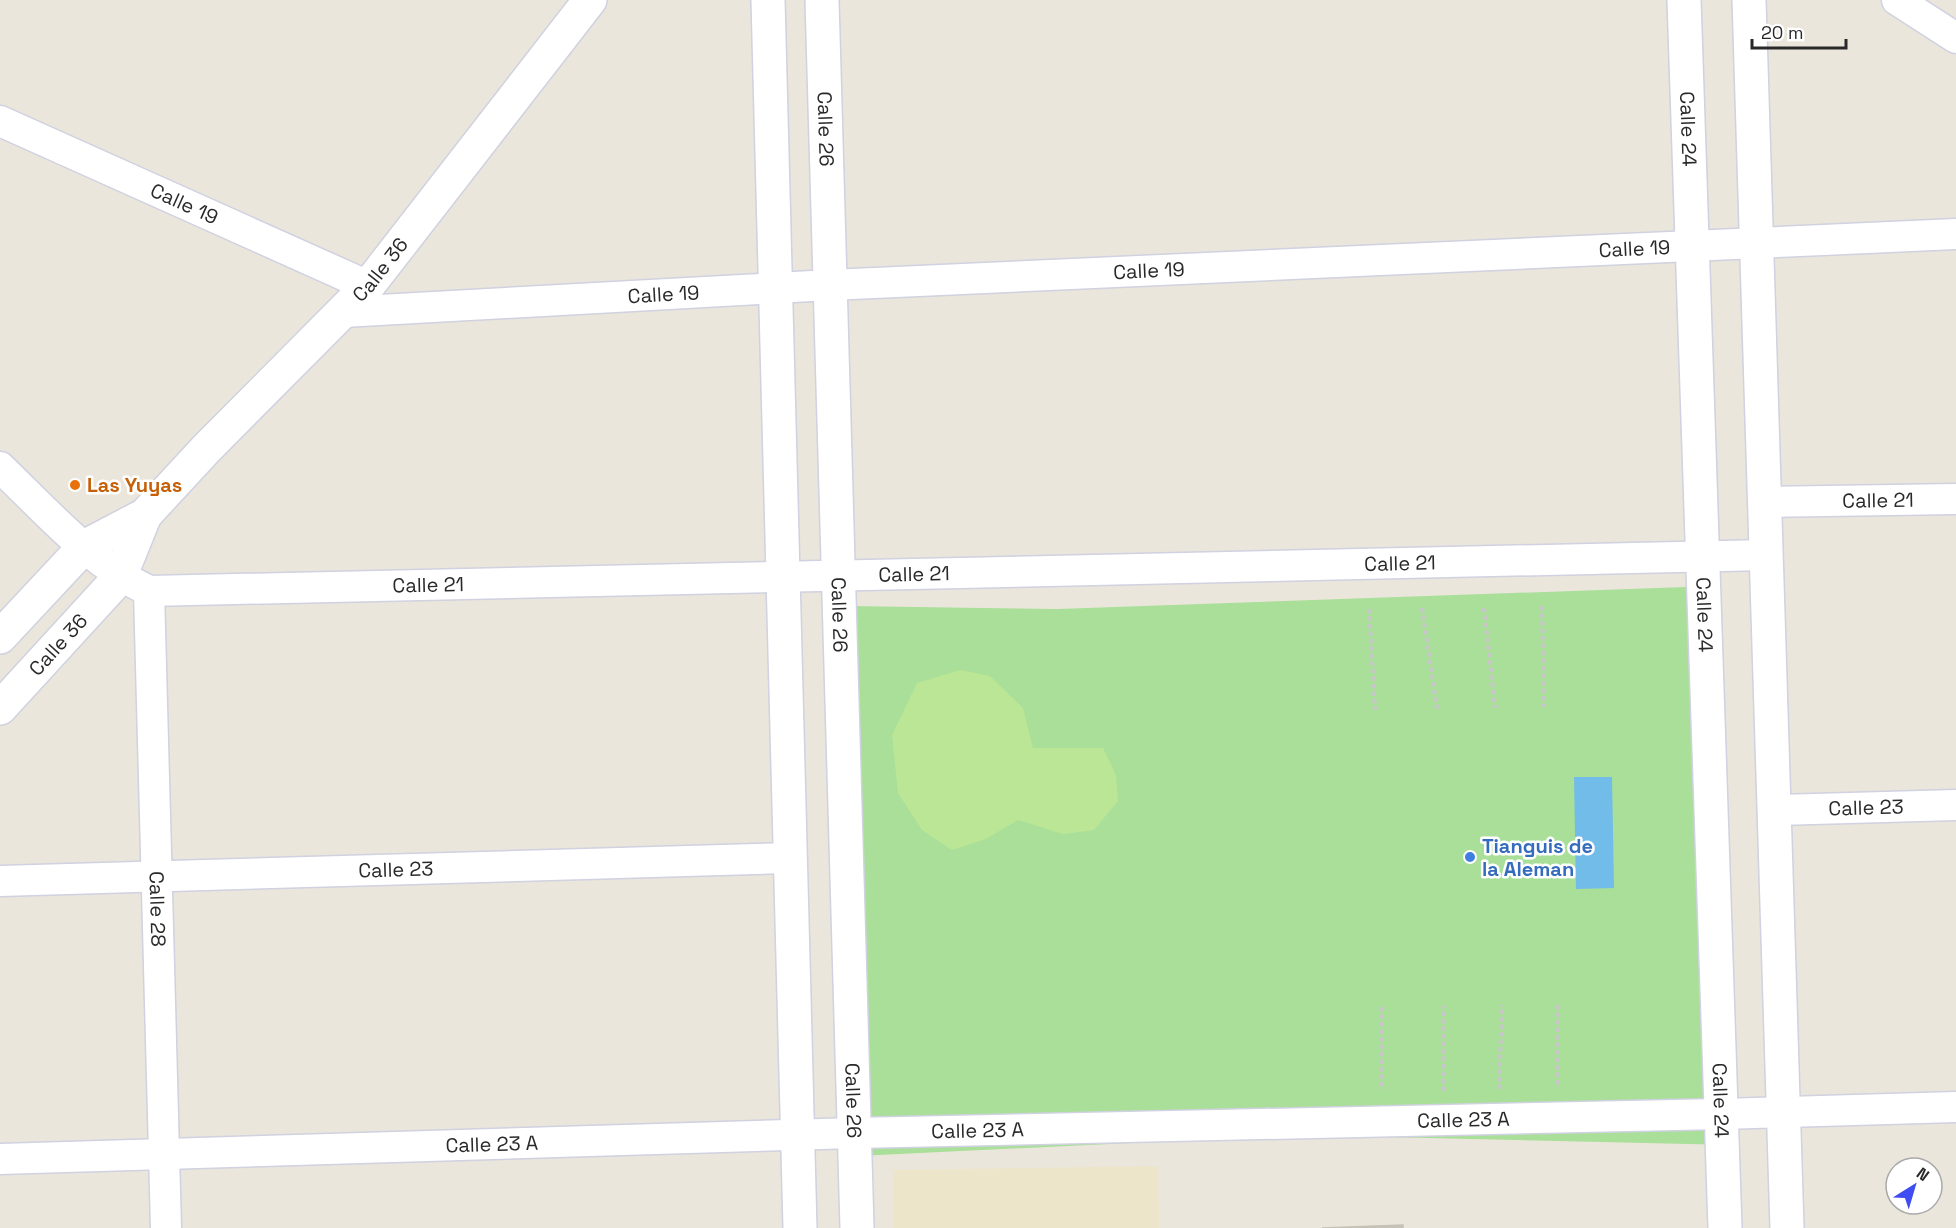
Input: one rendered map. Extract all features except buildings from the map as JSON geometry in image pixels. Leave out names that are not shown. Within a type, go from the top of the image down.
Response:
[{"type":"street","name":"Calle 36","points":[[0,637],[84,547],[145,515],[206,449],[368,286],[590,0]]},
{"type":"street","points":[[768,0],[800,1228]]},
{"type":"street","name":"Calle 26","points":[[822,0],[857,1228]]},
{"type":"street","name":"Calle 24","points":[[1684,0],[1725,1228]]},
{"type":"street","points":[[1749,0],[1786,1228]]},
{"type":"street","points":[[1897,0],[1956,38]]},
{"type":"street","name":"Calle 19","points":[[0,121],[368,286]]},
{"type":"street","name":"Calle 19","points":[[343,312],[830,285],[1956,234]]},
{"type":"street","name":"Calle 21","points":[[0,467],[84,547],[120,577],[149,591],[1766,555]]},
{"type":"street","name":"Calle 21","points":[[1764,502],[1956,499]]},
{"type":"street","name":"Calle 36","points":[[0,708],[120,577],[145,515]]},
{"type":"street","name":"Calle 28","points":[[149,591],[166,1228]]},
{"type":"street","name":"Calle 23","points":[[1774,810],[1956,806]]},
{"type":"street","name":"Calle 23","points":[[0,881],[790,858]]},
{"type":"street","name":"Calle 23 A","points":[[0,1159],[855,1133],[1956,1107]]},
{"type":"path","points":[[1542,606],[1544,707]]},
{"type":"path","points":[[1422,608],[1437,709]]},
{"type":"path","points":[[1484,608],[1495,708]]},
{"type":"path","points":[[1369,609],[1375,710]]},
{"type":"path","points":[[1499,1091],[1502,1005]]},
{"type":"path","points":[[1557,1005],[1558,1100]]},
{"type":"path","points":[[1444,1006],[1444,1093]]},
{"type":"path","points":[[1381,1007],[1382,1095]]},
{"type":"shaded area","points":[[1158,1166],[1159,1228],[894,1228],[893,1170]]},
{"type":"green space","points":[[1714,586],[1732,1145],[1296,1135],[858,1156],[847,606],[1058,609]]},
{"type":"green space","points":[[960,670],[990,676],[1023,708],[1033,748],[1103,748],[1116,775],[1118,801],[1094,830],[1063,834],[1018,820],[986,839],[952,850],[922,830],[898,793],[892,735],[917,683]]},
{"type":"water","points":[[1574,777],[1612,777],[1614,888],[1576,889]]},
{"type":"place","name":"Las Yuyas","points":[[75,485]]},
{"type":"place","name":"Tianguis de la Aleman","points":[[1470,857]]}]
